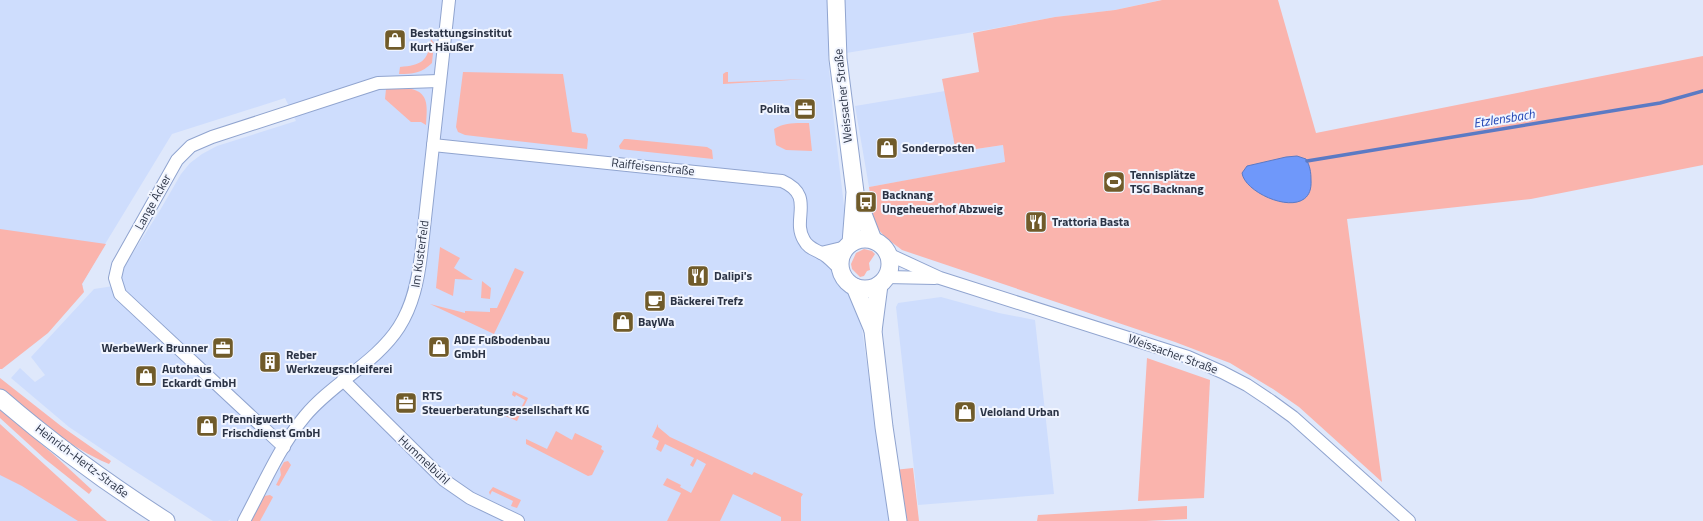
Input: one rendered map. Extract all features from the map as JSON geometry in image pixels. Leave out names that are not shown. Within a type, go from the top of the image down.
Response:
[{"type":"street","name":"Im Kusterfeld","points":[[244,521],[297,426],[315,405],[390,339],[400,326],[411,302],[418,278],[449,0]]},
{"type":"street","name":"Weissacher Straße","points":[[836,0],[838,59],[855,192],[873,240],[882,245],[888,254],[940,278],[1188,357],[1222,372],[1247,385],[1293,417],[1409,521]]},
{"type":"street","name":"Lange Äcker","points":[[284,447],[120,294],[115,278],[118,264],[177,160],[191,146],[219,134],[378,83],[439,81]]},
{"type":"street","name":"Raiffeisenstraße","points":[[433,144],[782,181],[790,184],[800,198],[802,205],[800,232],[802,238],[811,249],[821,253],[840,269]]},
{"type":"street","name":"Weissacher Straße","points":[[840,269],[840,259],[848,245],[855,192]]},
{"type":"street","points":[[821,253],[864,239],[873,240]]},
{"type":"street","points":[[873,331],[883,281],[890,267],[888,254]]},
{"type":"street","points":[[840,269],[844,279],[855,287],[873,331],[891,479],[898,521]]},
{"type":"street","name":"Weissacher Straße","points":[[855,287],[868,289],[883,281],[940,278]]},
{"type":"street","name":"Hummelbühl","points":[[343,380],[444,480],[470,498],[518,521]]},
{"type":"street","name":"Heinrich-Hertz-Straße","points":[[0,398],[60,446],[118,489],[166,521]]},
{"type":"shaded area","points":[[0,0],[1161,0],[1115,10],[1055,17],[828,56],[847,231],[838,246],[837,269],[847,288],[858,301],[889,521],[230,521],[231,519],[228,521],[213,521],[69,427],[11,378],[20,368],[35,382],[45,375],[31,357],[94,289],[120,285],[119,275],[181,174],[190,163],[202,154],[217,146],[296,121],[285,98],[172,134],[96,259],[82,284],[83,286],[45,330],[0,367]]},
{"type":"shaded area","name":"Tennisplätze TSG Backnang","points":[[1162,0],[1278,0],[1316,133],[1703,56],[1703,165],[1531,199],[1347,219],[1382,482],[1299,407],[1230,363],[1175,342],[902,250],[882,234],[874,222],[869,187],[1005,162],[1003,145],[956,152],[942,79],[979,72],[973,33],[1055,17],[1115,10]]},
{"type":"shaded area","points":[[431,39],[434,43],[432,63],[425,69],[417,72],[399,74],[400,67],[413,65],[422,61],[428,53]]},
{"type":"shaded area","points":[[463,72],[563,74],[572,132],[586,134],[588,139],[587,149],[465,135],[458,132],[456,127]]},
{"type":"shaded area","points":[[728,72],[728,82],[807,79],[723,84],[723,74]]},
{"type":"shaded area","points":[[401,87],[410,88],[417,91],[424,98],[427,109],[426,125],[421,122],[411,122],[385,99],[386,89]]},
{"type":"shaded area","points":[[945,91],[956,152],[1003,145],[1005,163],[869,187],[855,106]]},
{"type":"shaded area","points":[[809,123],[812,151],[786,150],[776,145],[774,129],[787,124]]},
{"type":"shaded area","points":[[624,139],[707,147],[712,150],[713,159],[620,149],[619,146]]},
{"type":"shaded area","points":[[0,229],[106,244],[82,284],[84,292],[48,333],[2,369],[0,369]]},
{"type":"shaded area","points":[[440,247],[460,258],[454,268],[473,280],[455,279],[453,296],[436,288]]},
{"type":"shaded area","points":[[864,249],[872,251],[875,254],[869,263],[870,270],[867,271],[864,276],[860,277],[852,269],[851,264],[856,253]]},
{"type":"shaded area","points":[[515,268],[524,272],[494,334],[430,304],[465,313],[465,311],[490,312],[490,308],[497,308]]},
{"type":"shaded area","points":[[482,281],[491,288],[490,299],[481,298]]},
{"type":"shaded area","points":[[941,297],[999,313],[1035,320],[1054,494],[918,505],[896,307],[898,303]]},
{"type":"shaded area","points":[[1147,358],[1210,380],[1204,498],[1138,501]]},
{"type":"shaded area","points":[[0,378],[61,426],[111,461],[109,464],[80,449],[38,421],[0,389]]},
{"type":"shaded area","points":[[513,391],[528,398],[517,421],[487,408],[487,406],[512,418],[514,415],[517,416],[525,400],[516,395],[515,397],[512,395]]},
{"type":"shaded area","points":[[0,409],[53,454],[92,490],[89,494],[45,459],[0,418]]},
{"type":"shaded area","points":[[0,424],[107,521],[78,521],[22,486],[0,475]]},
{"type":"shaded area","points":[[658,424],[658,427],[670,437],[752,475],[754,472],[803,494],[801,497],[801,521],[781,521],[781,517],[733,494],[720,521],[667,521],[681,493],[663,485],[667,478],[681,485],[680,487],[691,493],[706,464],[697,459],[693,467],[690,465],[694,458],[665,444],[661,452],[656,449],[659,441],[652,437]]},
{"type":"shaded area","points":[[0,426],[100,521],[0,521]]},
{"type":"shaded area","points":[[556,431],[572,440],[575,433],[602,446],[601,449],[604,451],[592,475],[588,476],[526,444],[526,439],[547,449]]},
{"type":"shaded area","points":[[288,461],[291,465],[279,486],[276,485],[281,475],[280,469],[284,462]]},
{"type":"shaded area","points":[[913,468],[919,521],[902,521],[894,470]]},
{"type":"shaded area","points":[[493,487],[521,500],[517,508],[511,506],[513,501],[492,491],[490,495],[489,492]]},
{"type":"shaded area","points":[[270,495],[273,497],[260,521],[251,521],[264,496]]},
{"type":"shaded area","points":[[1187,506],[1187,519],[1146,521],[1037,521],[1038,515]]},
{"type":"water","points":[[1297,156],[1306,159],[1311,174],[1309,193],[1302,200],[1291,203],[1266,197],[1254,190],[1246,182],[1242,173],[1247,166]]},
{"type":"waterway","name":"Etzlensbach","points":[[1307,161],[1660,103],[1703,91]]},
{"type":"place","name":"Bestattungsinstitut Kurt Häußer","points":[[395,40]]},
{"type":"place","name":"Polita","points":[[805,109]]},
{"type":"place","name":"Sonderposten","points":[[887,148]]},
{"type":"place","name":"Tennisplätze TSG Backnang","points":[[1114,182]]},
{"type":"place","name":"Backnang Ungeheuerhof Abzweig","points":[[866,202]]},
{"type":"place","name":"Trattoria Basta","points":[[1036,222]]},
{"type":"place","name":"Dalipi's","points":[[698,276]]},
{"type":"place","name":"Bäckerei Trefz","points":[[655,301]]},
{"type":"place","name":"BayWa","points":[[623,322]]},
{"type":"place","name":"ADE Fußbodenbau GmbH","points":[[439,347]]},
{"type":"place","name":"WerbeWerk Brunner","points":[[223,348]]},
{"type":"place","name":"Reber Werkzeugschleiferei","points":[[270,362]]},
{"type":"place","name":"Autohaus Eckardt GmbH","points":[[146,376]]},
{"type":"place","name":"RTS Steuerberatungsgesellschaft KG","points":[[406,403]]},
{"type":"place","name":"Veloland Urban","points":[[965,412]]},
{"type":"place","name":"Pfennigwerth Frischdienst GmbH","points":[[207,426]]}]
